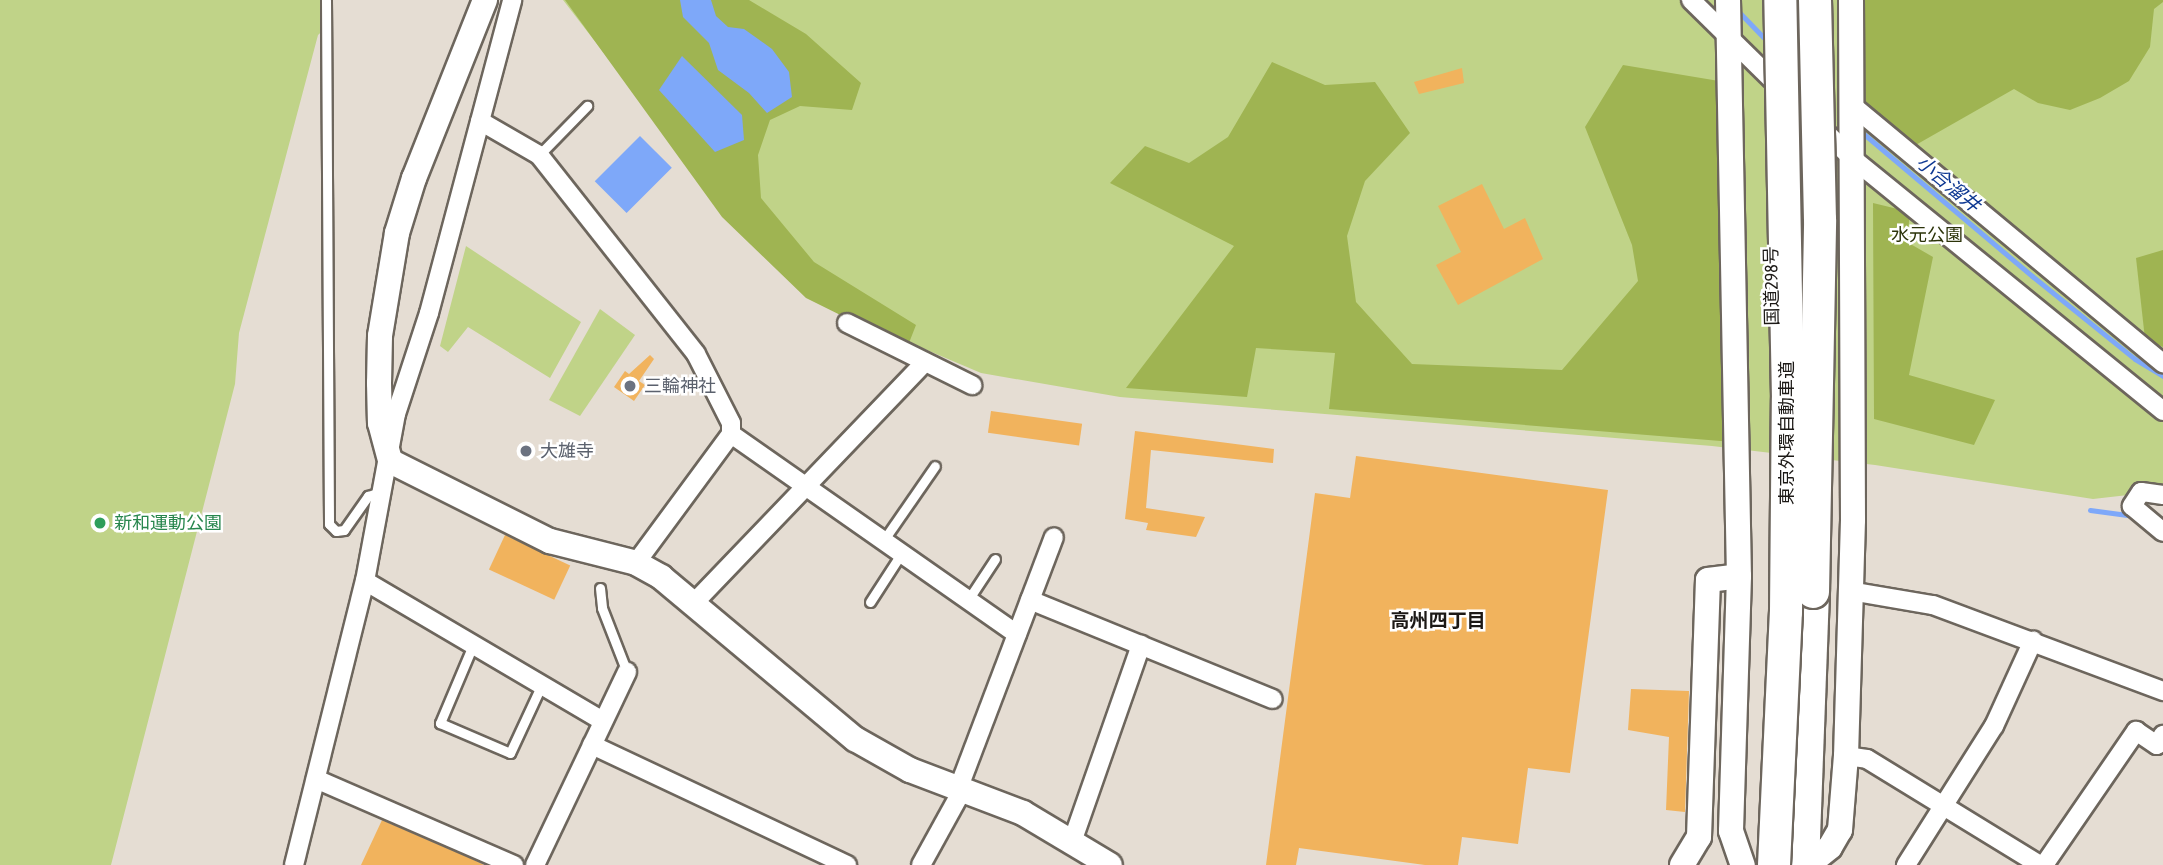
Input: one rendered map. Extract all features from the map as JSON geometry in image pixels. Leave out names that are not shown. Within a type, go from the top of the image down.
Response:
[{"type":"highway","name":"国道298号","points":[[1762,0],[1770,147],[1776,723],[1767,865]]},
{"type":"highway","name":"東京外環自動車道","points":[[1774,865],[1786,612],[1788,399],[1780,0]]},
{"type":"highway","name":"東京外環自動車道","points":[[1790,865],[1797,632],[1799,188],[1793,0]]},
{"type":"highway","points":[[1803,865],[1813,592],[1820,220],[1815,0]]},
{"type":"street","points":[[485,0],[414,177],[397,233],[380,336],[380,423],[390,461],[551,541],[636,563],[693,604],[855,739],[903,767],[1023,813],[1110,865]]},
{"type":"street","points":[[294,865],[365,581],[390,461],[396,414],[417,350],[512,0]]},
{"type":"street","points":[[1690,0],[1729,18],[1852,148],[2163,411]]},
{"type":"street","points":[[1808,865],[1830,847],[1840,830],[1846,756],[1850,591],[1852,0]]},
{"type":"street","points":[[1729,18],[1739,576],[1731,831],[1743,865]]},
{"type":"street","points":[[1853,108],[2163,363]]},
{"type":"street","points":[[480,121],[539,155],[696,354],[720,398],[732,434],[1017,634]]},
{"type":"street","points":[[847,323],[923,364],[972,385]]},
{"type":"street","points":[[693,604],[923,364]]},
{"type":"street","points":[[636,563],[732,434]]},
{"type":"street","points":[[2163,495],[2141,492],[2132,506],[2163,533]]},
{"type":"street","points":[[921,865],[961,788],[1054,537]]},
{"type":"street","points":[[1682,865],[1699,837],[1708,580],[1739,576]]},
{"type":"street","points":[[365,581],[603,721]]},
{"type":"street","points":[[1850,591],[1933,605],[2163,691]]},
{"type":"street","points":[[1030,600],[1273,699]]},
{"type":"street","points":[[1906,865],[1994,726],[2033,641]]},
{"type":"street","points":[[1072,842],[1141,645]]},
{"type":"street","points":[[536,865],[627,671]]},
{"type":"street","points":[[1846,756],[1867,759],[1944,803],[2042,865],[2136,731],[2160,745]]},
{"type":"street","points":[[592,745],[847,865]]},
{"type":"street","points":[[316,779],[514,865]]},
{"type":"lane","points":[[326,0],[329,524],[336,531],[344,530],[368,495],[383,491]]},
{"type":"lane","points":[[539,155],[587,106]]},
{"type":"lane","points":[[883,541],[935,466]]},
{"type":"lane","points":[[870,602],[901,554]]},
{"type":"lane","points":[[968,600],[995,559]]},
{"type":"lane","points":[[600,588],[601,608],[627,671]]},
{"type":"lane","points":[[474,645],[440,723],[510,753],[542,684]]},
{"type":"green space","name":"新和運動公園","points":[[0,0],[332,0],[332,22],[318,35],[239,333],[235,384],[111,865],[0,865]]},
{"type":"green space","name":"水元公園","points":[[563,0],[2163,0],[2163,491],[2093,499],[1875,465],[1712,446],[1120,397],[981,373],[875,328],[634,92]]},
{"type":"green space","points":[[565,0],[749,0],[806,34],[861,83],[852,110],[800,106],[770,120],[758,155],[761,198],[814,262],[916,325],[907,348],[806,298],[722,217]]},
{"type":"green space","points":[[1857,0],[2163,2],[2154,9],[2150,47],[2129,81],[2100,98],[2070,110],[2038,103],[2014,89],[1914,146],[1859,98]]},
{"type":"green space","points":[[1272,62],[1325,85],[1375,82],[1410,133],[1365,181],[1347,236],[1356,302],[1412,364],[1562,370],[1638,281],[1632,245],[1585,127],[1623,65],[1725,82],[1733,442],[1329,409],[1335,353],[1256,348],[1247,397],[1126,388],[1234,246],[1110,183],[1145,146],[1189,163],[1228,137]]},
{"type":"green space","points":[[1873,203],[1910,212],[1907,242],[1933,257],[1909,375],[1995,400],[1974,445],[1874,419]]},
{"type":"green space","points":[[466,246],[581,322],[550,378],[468,327],[448,352],[440,346]]},
{"type":"green space","points":[[2163,250],[2163,347],[2145,339],[2136,258]]},
{"type":"green space","points":[[600,309],[635,335],[580,416],[549,400]]},
{"type":"water","points":[[680,0],[711,0],[716,16],[728,27],[744,29],[772,49],[789,72],[792,97],[767,113],[749,93],[718,70],[709,43],[683,17]]},
{"type":"water","points":[[682,56],[742,115],[744,140],[715,152],[659,90]]},
{"type":"water","points":[[640,136],[672,168],[627,213],[595,181]]},
{"type":"building","points":[[1462,68],[1464,83],[1419,94],[1414,82]]},
{"type":"building","points":[[1482,184],[1504,229],[1525,218],[1543,259],[1458,305],[1436,265],[1461,252],[1438,206]]},
{"type":"building","name":"三輪神社","points":[[650,355],[654,359],[639,381],[645,385],[634,401],[614,387],[625,371],[629,374]]},
{"type":"building","points":[[991,411],[1082,424],[1079,446],[988,433]]},
{"type":"building","points":[[1135,431],[1274,449],[1273,463],[1151,450],[1146,508],[1205,517],[1196,537],[1146,530],[1148,523],[1125,519]]},
{"type":"building","points":[[1356,456],[1608,490],[1570,773],[1528,768],[1518,844],[1462,837],[1458,865],[1425,865],[1299,848],[1296,865],[1266,865],[1315,493],[1350,498]]},
{"type":"building","points":[[505,535],[570,565],[554,600],[489,569]]},
{"type":"building","points":[[1631,689],[1689,691],[1685,812],[1666,810],[1669,737],[1628,730]]},
{"type":"building","points":[[382,820],[470,858],[484,865],[361,865]]},
{"type":"waterway","name":"小合溜井","points":[[1736,9],[1768,42]]},
{"type":"waterway","name":"小合溜井","points":[[1858,129],[2032,276],[2135,359],[2163,376]]},
{"type":"waterway","points":[[2090,510],[2135,516]]},
{"type":"place","name":"三輪神社","points":[[630,386]]},
{"type":"place","name":"大雄寺","points":[[526,451]]},
{"type":"place","name":"新和運動公園","points":[[100,523]]},
{"type":"district","name":"高州四丁目","points":[[1438,621]]}]
